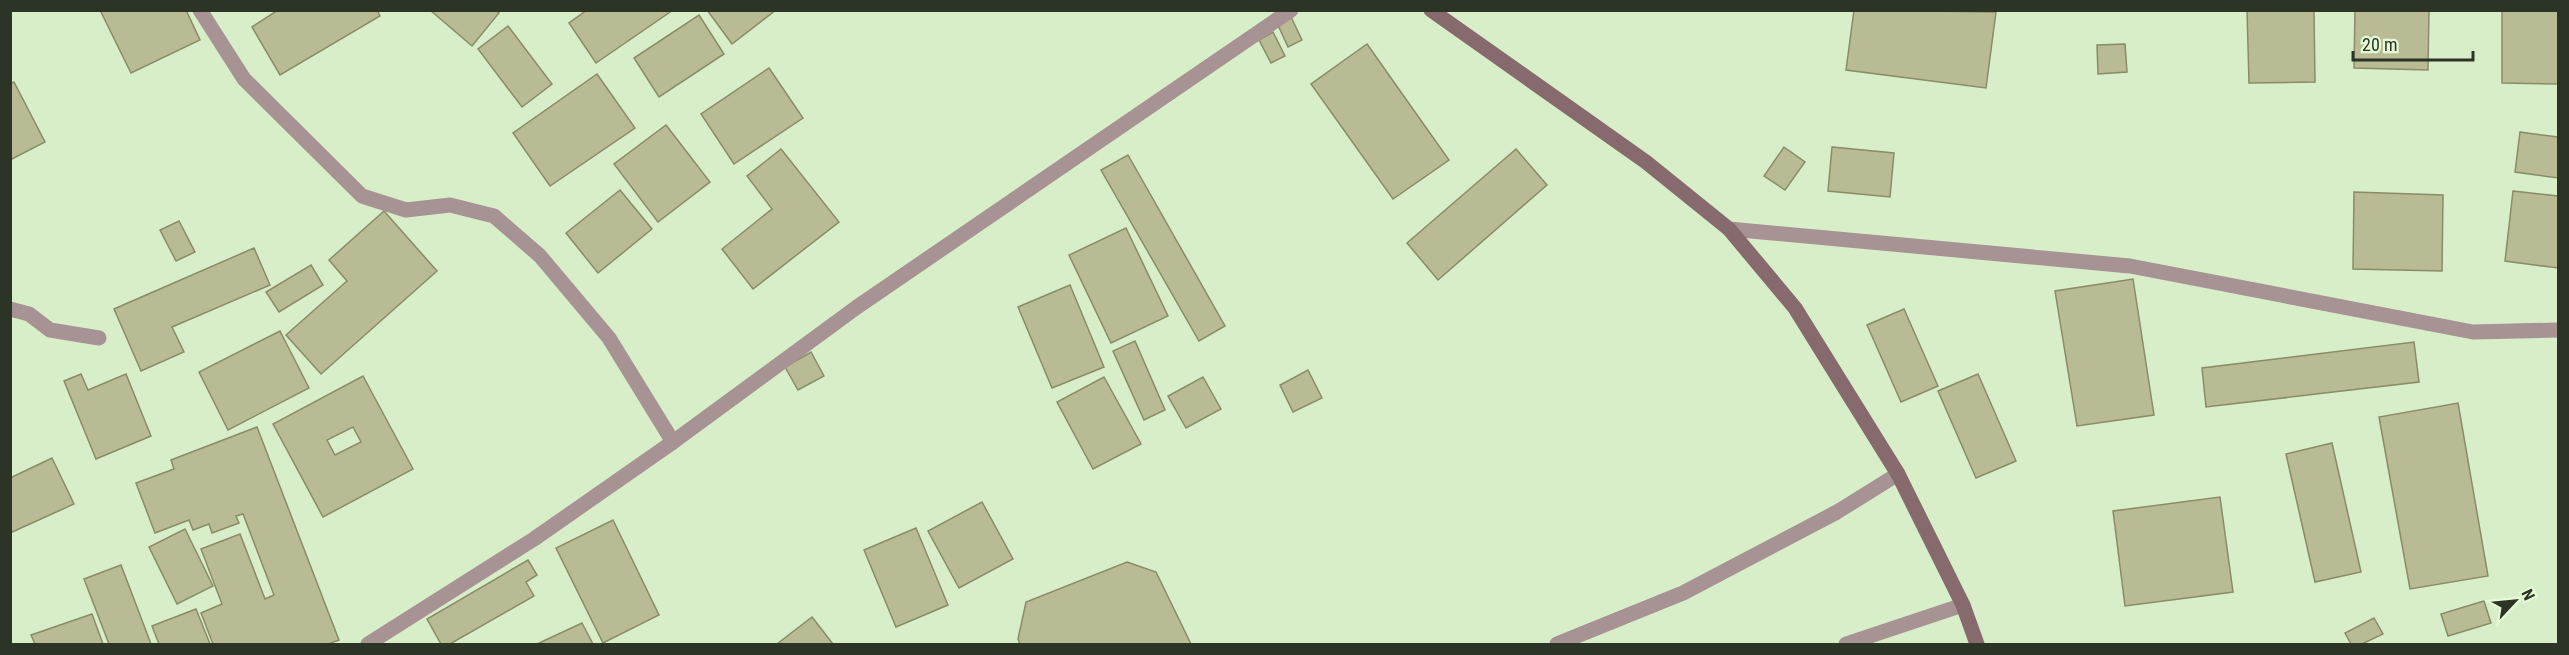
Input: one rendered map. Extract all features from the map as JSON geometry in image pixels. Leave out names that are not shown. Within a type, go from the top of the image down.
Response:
[{"type":"main road","points":[[1431,10],[1646,162],[1729,229],[1795,308],[1898,474],[1963,605],[1977,645]]},
{"type":"street","points":[[200,10],[244,79],[362,196],[406,210],[450,205],[494,216],[540,256],[609,338],[673,442]]},
{"type":"street","points":[[368,645],[534,539],[673,442],[857,307],[1291,10]]},
{"type":"street","points":[[1729,229],[2130,266],[2473,332],[2559,330]]},
{"type":"street","points":[[10,309],[29,314],[50,330],[99,339]]},
{"type":"street","points":[[1557,645],[1683,593],[1837,512],[1898,474]]},
{"type":"street","points":[[1846,645],[1963,605]]},
{"type":"building","points":[[100,10],[186,10],[200,40],[131,73]]},
{"type":"building","points":[[278,10],[377,10],[380,16],[280,75],[252,27]]},
{"type":"building","points":[[430,10],[495,10],[499,13],[472,46]]},
{"type":"building","points":[[587,10],[673,10],[596,63],[569,23]]},
{"type":"building","points":[[707,10],[776,10],[732,44]]},
{"type":"building","points":[[1854,10],[1996,12],[1986,88],[1846,70]]},
{"type":"building","points":[[2247,10],[2314,10],[2315,82],[2249,83]]},
{"type":"building","points":[[2355,10],[2429,10],[2428,70],[2354,68]]},
{"type":"building","points":[[2502,10],[2558,10],[2558,84],[2502,83]]},
{"type":"building","points":[[699,15],[724,54],[659,97],[634,58]]},
{"type":"building","points":[[1291,17],[1302,40],[1288,47],[1277,23]]},
{"type":"building","points":[[508,26],[552,84],[522,107],[478,49]]},
{"type":"building","points":[[1273,32],[1285,56],[1271,63],[1259,40]]},
{"type":"building","points":[[1367,44],[1449,160],[1393,199],[1311,84]]},
{"type":"building","points":[[2125,44],[2127,72],[2098,74],[2097,45]]},
{"type":"building","points":[[769,68],[803,118],[734,164],[701,114]]},
{"type":"building","points":[[597,74],[635,128],[550,186],[513,133]]},
{"type":"building","points":[[14,82],[45,142],[10,160],[10,84]]},
{"type":"building","points":[[666,125],[710,182],[658,222],[614,164]]},
{"type":"building","points":[[2520,132],[2558,137],[2558,178],[2515,172]]},
{"type":"building","points":[[1784,147],[1805,162],[1785,190],[1764,176]]},
{"type":"building","points":[[1832,147],[1894,153],[1890,197],[1828,191]]},
{"type":"building","points":[[781,149],[839,222],[753,289],[722,249],[772,209],[747,176]]},
{"type":"building","points":[[1516,149],[1547,185],[1438,280],[1407,243]]},
{"type":"building","points":[[1128,155],[1225,326],[1199,341],[1101,170]]},
{"type":"building","points":[[620,190],[652,229],[598,273],[566,233]]},
{"type":"building","points":[[2513,191],[2558,196],[2558,268],[2505,261]]},
{"type":"building","points":[[2354,192],[2443,195],[2442,271],[2353,269]]},
{"type":"building","points":[[384,211],[437,271],[321,374],[286,335],[347,281],[329,260]]},
{"type":"building","points":[[179,221],[195,252],[176,261],[160,230]]},
{"type":"building","points":[[1126,228],[1168,316],[1111,343],[1069,255]]},
{"type":"building","points":[[254,248],[270,285],[172,327],[184,352],[141,371],[114,309]]},
{"type":"building","points":[[311,265],[323,285],[279,312],[266,292]]},
{"type":"building","points":[[2133,279],[2154,415],[2077,426],[2055,291]]},
{"type":"building","points":[[1070,285],[1104,367],[1052,388],[1018,307]]},
{"type":"building","points":[[1904,309],[1938,386],[1901,402],[1867,325]]},
{"type":"building","points":[[280,331],[309,388],[228,430],[199,372]]},
{"type":"building","points":[[1135,341],[1165,410],[1144,420],[1113,351]]},
{"type":"building","points":[[2414,342],[2419,382],[2206,407],[2202,368]]},
{"type":"building","points":[[811,352],[824,376],[798,390],[785,367]]},
{"type":"building","points":[[1308,370],[1322,398],[1293,412],[1280,385]]},
{"type":"building","points":[[81,374],[88,390],[126,374],[151,436],[96,459],[64,381]]},
{"type":"building","points":[[1978,374],[2016,461],[1976,478],[1938,391]]},
{"type":"building","points":[[363,376],[413,469],[323,517],[273,424]],"holes":[[[353,427],[361,442],[335,455],[327,440]]]},
{"type":"building","points":[[1104,377],[1141,444],[1093,469],[1057,402]]},
{"type":"building","points":[[1203,377],[1221,409],[1186,428],[1168,396]]},
{"type":"building","points":[[2458,403],[2488,576],[2410,589],[2379,417]]},
{"type":"building","points":[[257,427],[339,640],[328,644],[213,644],[201,613],[222,604],[201,549],[240,534],[265,599],[274,595],[243,514],[236,516],[239,523],[212,533],[209,524],[193,530],[189,520],[155,533],[136,483],[174,469],[171,460]]},
{"type":"building","points":[[2332,443],[2361,572],[2315,582],[2286,454]]},
{"type":"building","points":[[52,458],[74,504],[10,533],[10,478]]},
{"type":"building","points":[[2220,497],[2233,592],[2125,606],[2113,511]]},
{"type":"building","points":[[982,502],[1013,559],[959,588],[928,531]]},
{"type":"building","points":[[613,520],[659,615],[603,643],[556,548]]},
{"type":"building","points":[[916,528],[948,605],[896,627],[864,550]]},
{"type":"building","points":[[185,529],[213,586],[177,604],[149,547]]},
{"type":"building","points":[[528,560],[537,575],[526,582],[534,596],[450,644],[441,644],[427,619]]},
{"type":"building","points":[[1127,562],[1156,572],[1191,644],[1020,644],[1018,639],[1026,602]]},
{"type":"building","points":[[121,565],[151,644],[109,644],[84,579]]},
{"type":"building","points":[[2484,601],[2491,623],[2448,636],[2441,614]]},
{"type":"building","points":[[196,609],[210,644],[159,644],[152,626]]},
{"type":"building","points":[[92,614],[103,644],[35,644],[31,635]]},
{"type":"building","points":[[812,617],[833,644],[777,644]]},
{"type":"building","points":[[2374,618],[2383,634],[2362,644],[2351,644],[2345,633]]},
{"type":"building","points":[[582,623],[593,644],[537,644]]}]
